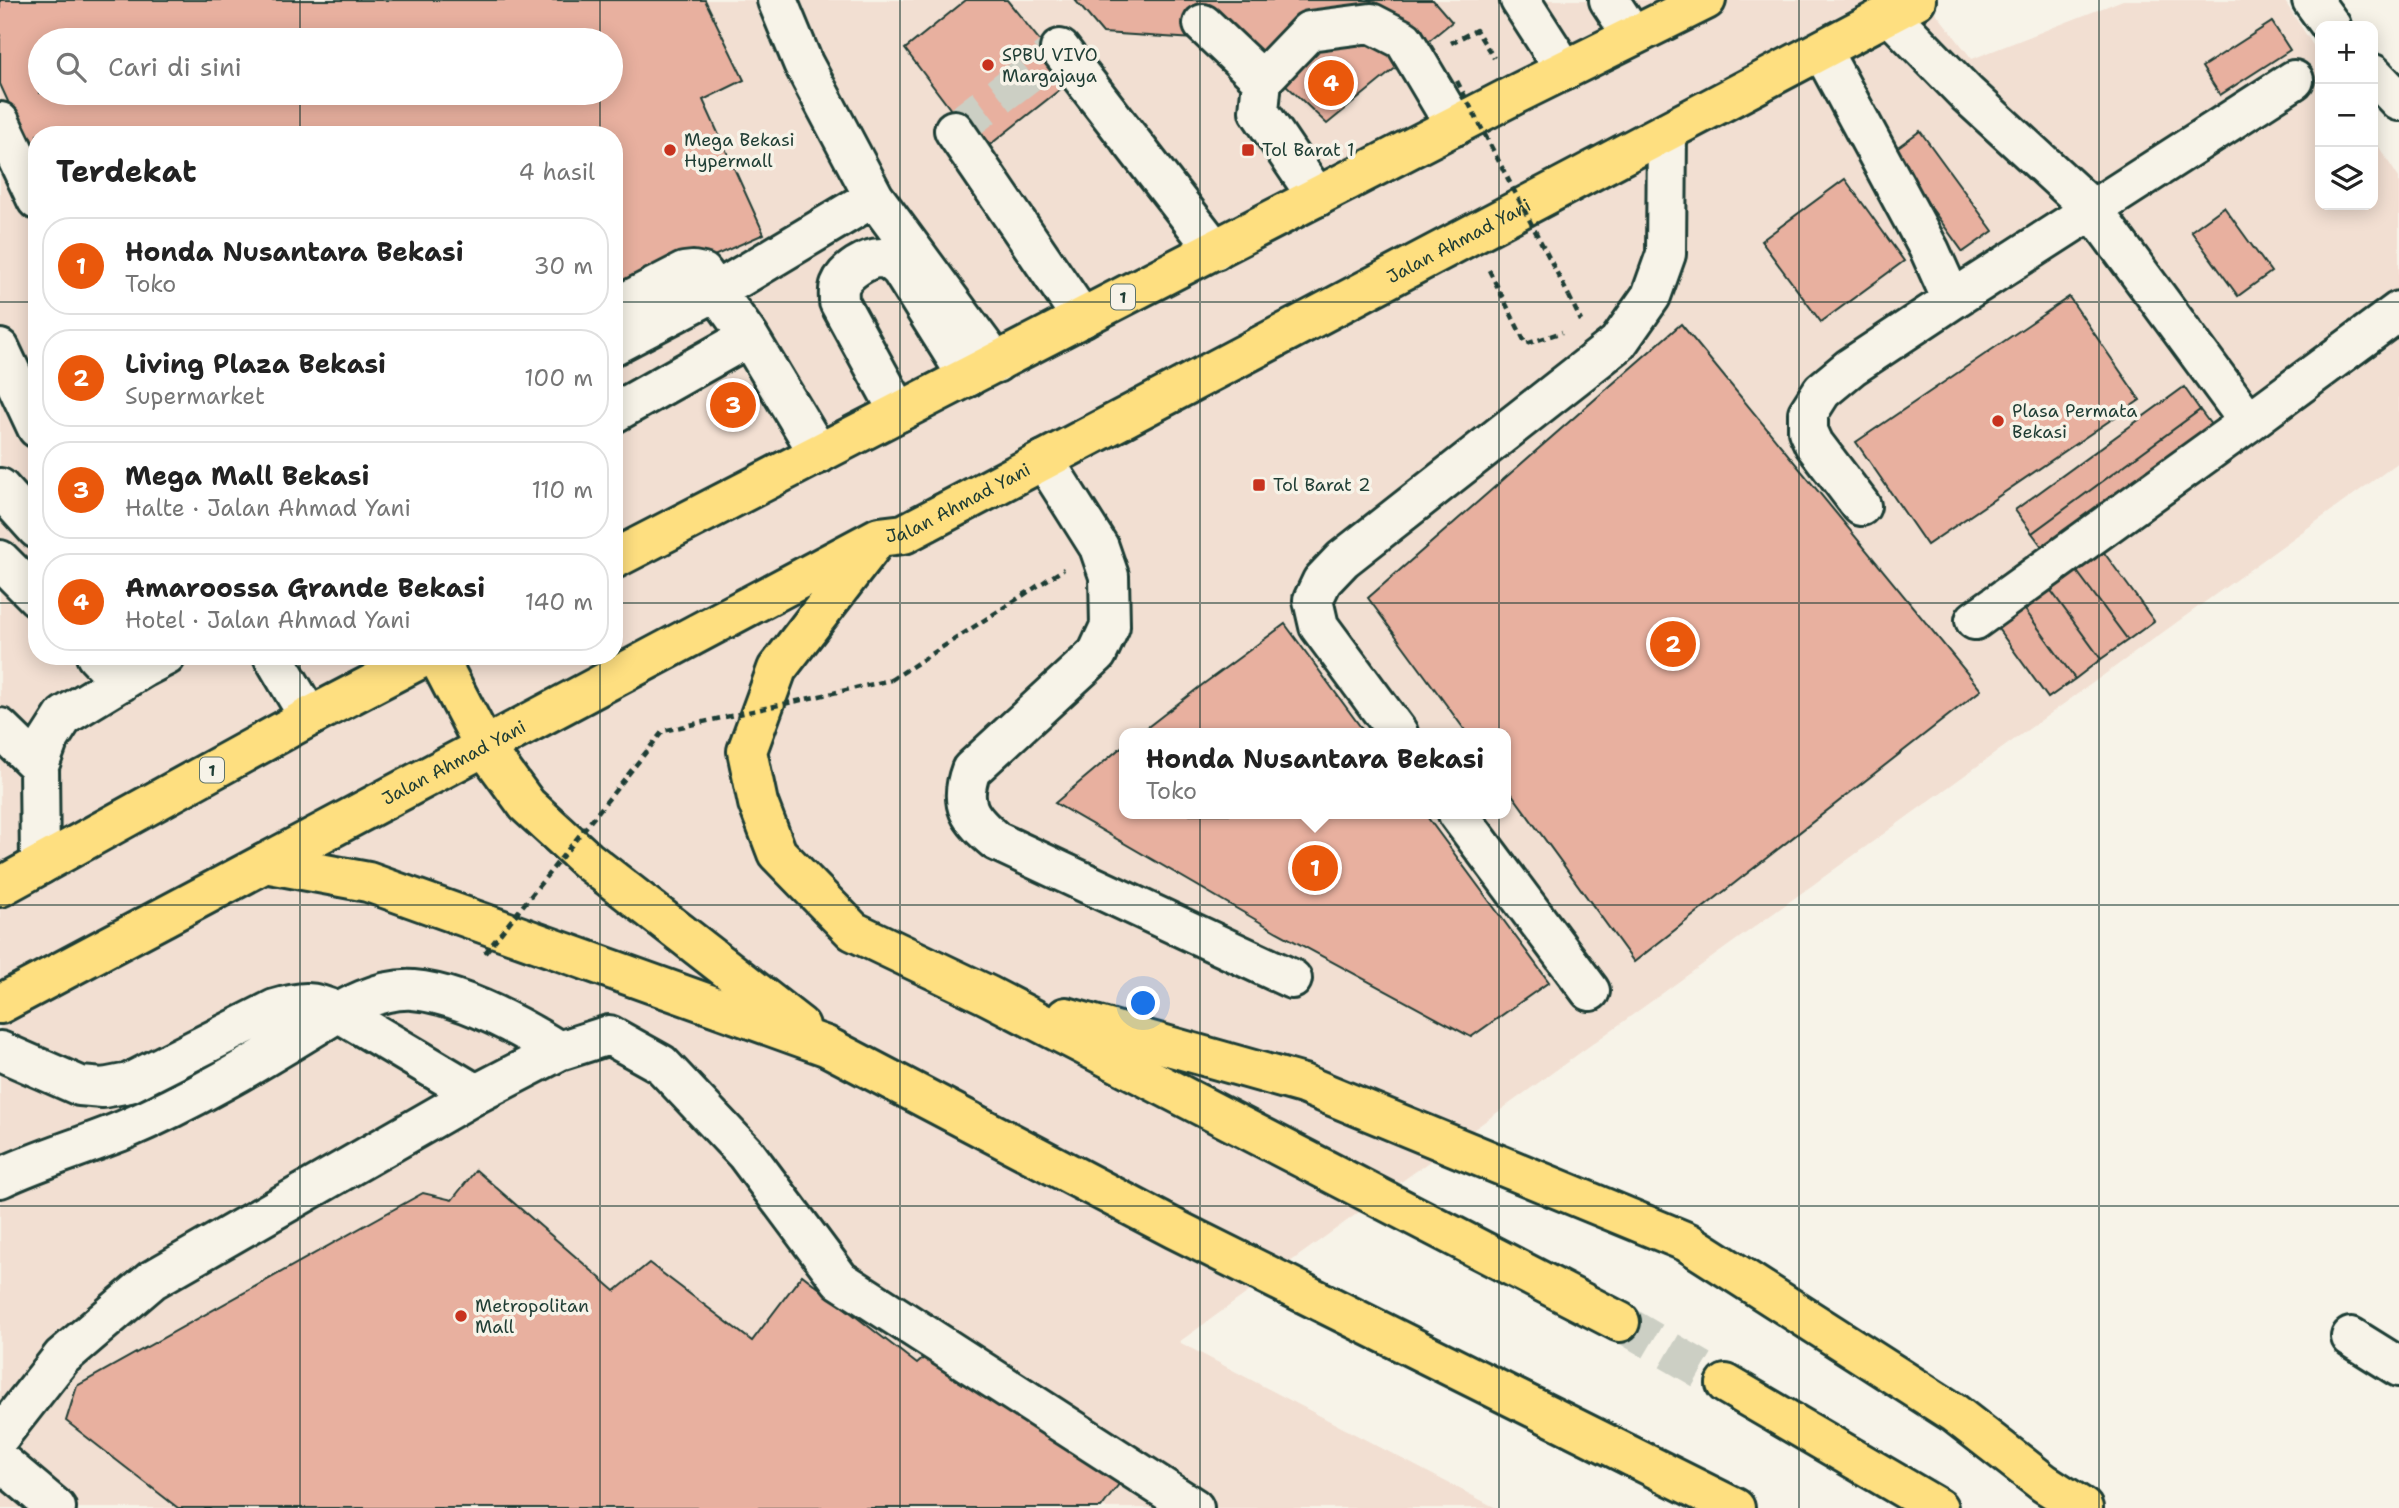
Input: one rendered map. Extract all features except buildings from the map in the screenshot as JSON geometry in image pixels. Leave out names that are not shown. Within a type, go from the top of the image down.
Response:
[{"type":"highway","points":[[1632,35],[1688,0]]},
{"type":"highway","name":"1","points":[[623,554],[1632,35],[1706,0]]},
{"type":"highway","name":"Jalan Ahmad Yani","points":[[0,1004],[879,537],[904,534],[1903,7],[1938,0]]},
{"type":"highway","points":[[879,537],[778,669],[747,751],[758,803],[777,853],[853,931],[987,995],[1620,1322]]},
{"type":"highway","name":"1","points":[[0,887],[409,665]]},
{"type":"highway","points":[[442,665],[484,746],[527,805],[587,860],[826,1046]]},
{"type":"highway","points":[[265,863],[368,882],[826,1046],[1164,1223],[1735,1508]]},
{"type":"highway","points":[[987,995],[1303,1084],[1687,1242],[1954,1413],[2044,1483],[2083,1508]]},
{"type":"highway","points":[[1726,1384],[1938,1508]]},
{"type":"street","points":[[777,0],[803,63],[874,197],[982,370]]},
{"type":"street","points":[[1520,0],[1565,70]]},
{"type":"street","points":[[1609,0],[1632,35]]},
{"type":"street","points":[[2312,0],[2328,21]]},
{"type":"street","points":[[1903,7],[1967,94],[2092,209],[2249,422]]},
{"type":"street","points":[[1317,197],[1259,111],[1262,80],[1309,31],[1371,23],[1404,40],[1455,126]]},
{"type":"street","points":[[1203,24],[1262,80]]},
{"type":"street","points":[[1060,49],[1215,250]]},
{"type":"street","points":[[1822,51],[1930,251],[1952,300]]},
{"type":"street","points":[[2378,79],[2399,101]]},
{"type":"street","points":[[1861,506],[1808,431],[1808,413],[1822,391],[1851,367],[1952,300],[2294,80]]},
{"type":"street","points":[[0,122],[28,181]]},
{"type":"street","points":[[954,130],[1082,318]]},
{"type":"street","points":[[1394,728],[1319,626],[1313,600],[1322,581],[1343,559],[1618,343],[1651,296],[1666,254],[1667,132]]},
{"type":"street","points":[[623,340],[717,290],[874,197]]},
{"type":"street","points":[[899,412],[839,302],[838,288],[845,275],[868,261],[881,258],[901,270],[982,370]]},
{"type":"street","points":[[623,303],[684,272],[703,273],[749,337],[819,454]]},
{"type":"street","points":[[1975,620],[2399,311]]},
{"type":"street","points":[[623,408],[749,337]]},
{"type":"street","points":[[0,349],[28,409]]},
{"type":"street","points":[[1044,460],[1099,547],[1109,576],[1110,626],[1097,654],[971,770],[964,788],[967,807],[977,824],[996,841],[1292,979]]},
{"type":"street","points":[[0,488],[28,519]]},
{"type":"street","points":[[0,560],[28,588]]},
{"type":"street","points":[[40,865],[39,766],[48,741],[64,716],[131,665]]},
{"type":"street","points":[[278,665],[309,717]]},
{"type":"street","points":[[0,728],[39,766]]},
{"type":"street","points":[[1462,819],[1590,991]]},
{"type":"street","points":[[0,1178],[125,1130],[228,1080],[338,1012],[380,994],[412,990],[452,1000],[500,1018],[559,1051]]},
{"type":"street","points":[[0,1051],[80,1086],[103,1088],[129,1083],[275,1009],[309,1002],[319,1003],[338,1012],[476,1094]]},
{"type":"street","points":[[0,1436],[62,1357],[152,1280],[476,1094],[559,1051],[609,1035],[661,1065],[746,1154],[840,1280],[1194,1508]]},
{"type":"street","points":[[2351,1337],[2399,1367]]},
{"type":"street","points":[[0,1461],[36,1502]]},
{"type":"path","points":[[1448,45],[1476,30]]},
{"type":"path","points":[[1457,81],[1583,325],[1526,344],[1471,234]]},
{"type":"path","points":[[485,953],[663,732],[891,680],[1099,547]]},
{"type":"shaded area","points":[[0,0],[1926,0],[1972,59],[2123,0],[2284,0],[2315,48],[2315,210],[2378,210],[2378,146],[2399,178],[2399,462],[1179,1342],[1496,1508],[0,1508]]},
{"type":"tunnel","points":[[954,130],[1060,49]]},
{"type":"tunnel","points":[[1620,1322],[1726,1384]]},
{"type":"place","name":"SPBU VIVO Margajaya","points":[[988,65]]},
{"type":"place","name":"Amaroossa Grande Bekasi","points":[[1331,83]]},
{"type":"place","name":"Mega Bekasi Hypermall","points":[[670,150]]},
{"type":"place","name":"Tol Barat 1","points":[[1248,150]]},
{"type":"place","name":"Mega Mall Bekasi","points":[[733,405]]},
{"type":"place","name":"Plasa Permata Bekasi","points":[[1998,421]]},
{"type":"place","name":"Tol Barat 2","points":[[1259,485]]},
{"type":"place","name":"Living Plaza Bekasi","points":[[1673,644]]},
{"type":"place","name":"Honda Nusantara Bekasi","points":[[1315,868]]},
{"type":"place","name":"Metropolitan Mall","points":[[461,1316]]}]
